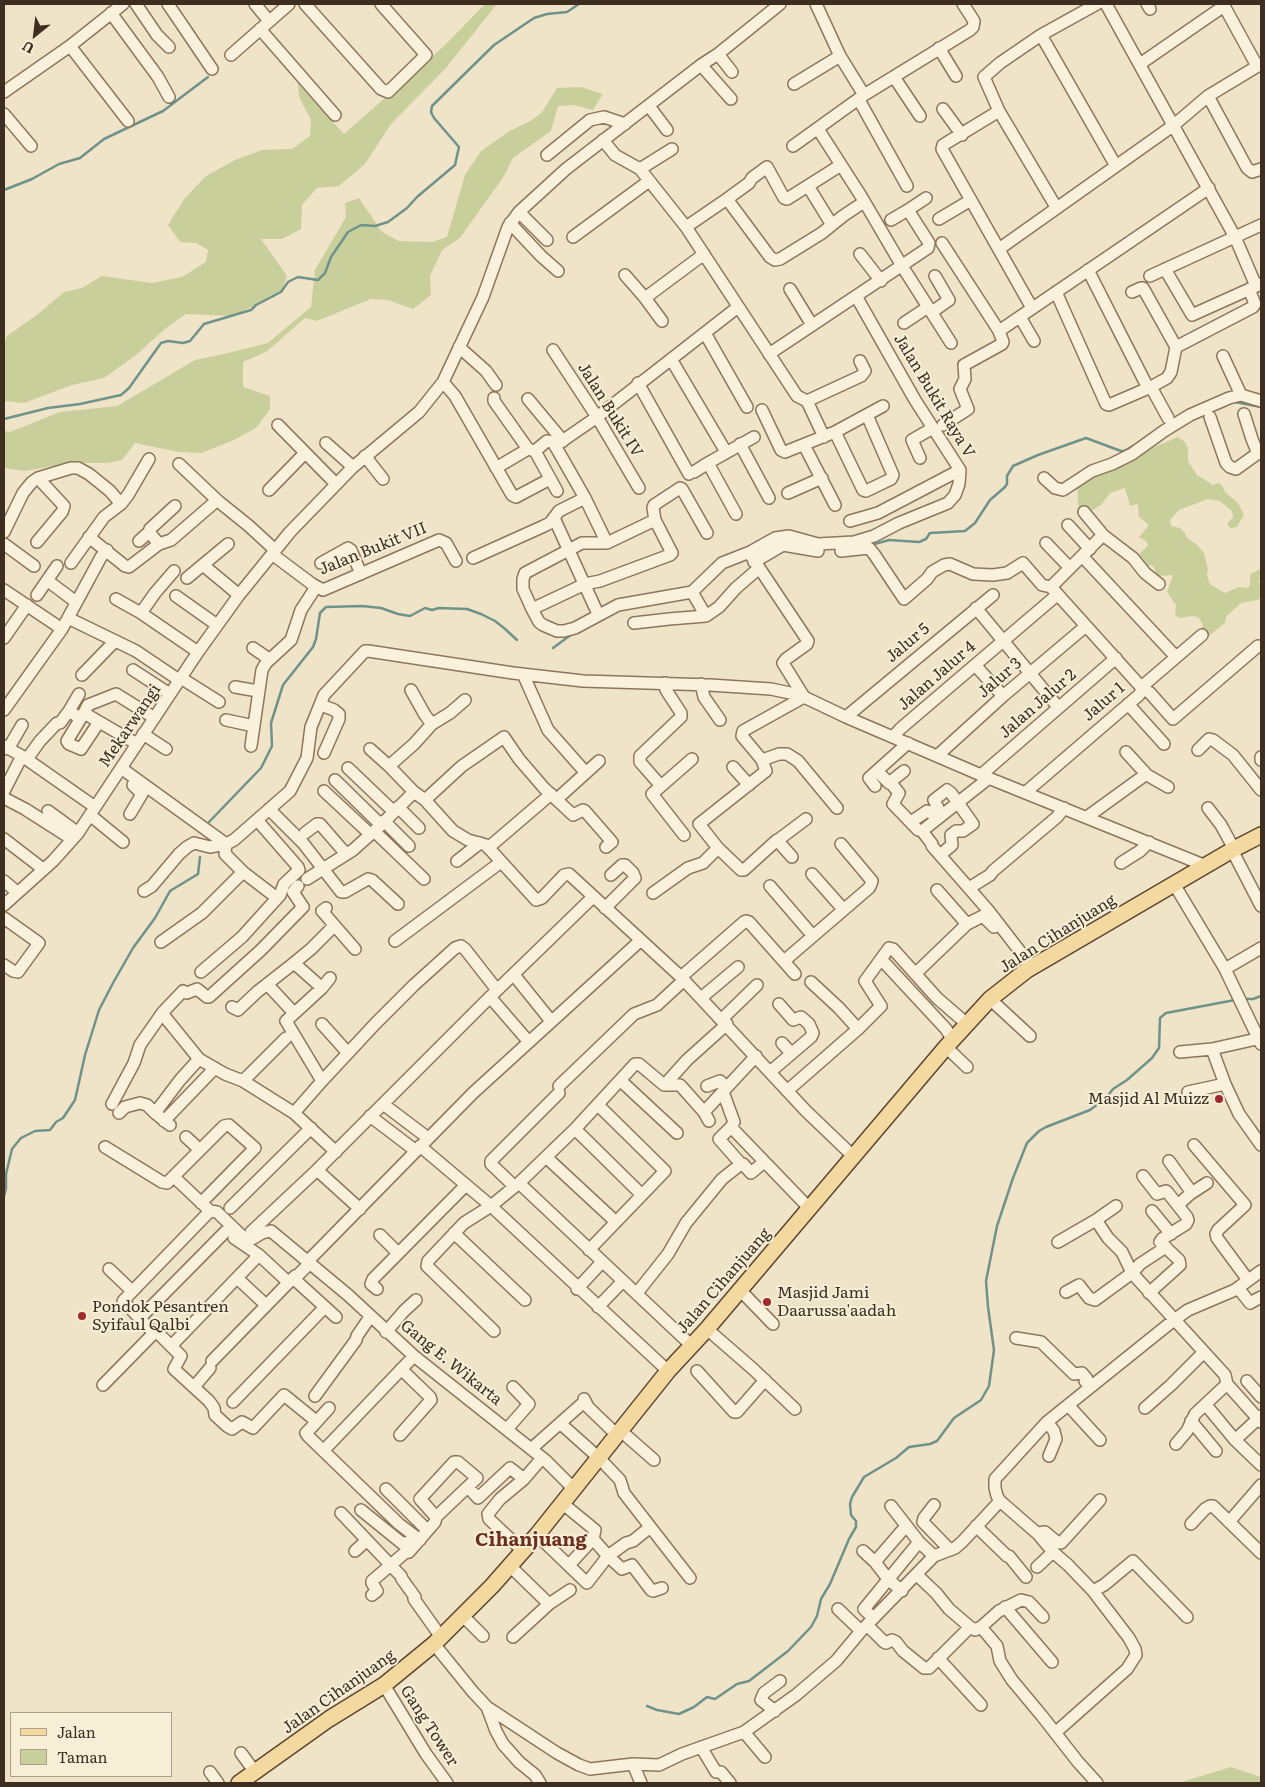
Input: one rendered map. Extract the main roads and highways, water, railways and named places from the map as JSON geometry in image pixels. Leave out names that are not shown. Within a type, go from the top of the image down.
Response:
[{"type":"main road","name":"Jalan Cihanjuang","points":[[239,1783],[329,1719],[384,1686],[438,1641],[463,1616],[537,1535],[668,1371],[810,1209],[966,1024],[990,999],[1030,968],[1233,849],[1261,835]]},
{"type":"waterway","points":[[4,419],[48,408],[80,404],[121,395],[129,388],[161,343],[168,341],[183,343],[190,341],[204,324],[251,310],[256,305],[281,292],[288,282],[298,277],[318,280],[325,273],[331,257],[348,232],[361,225],[375,226],[388,222],[407,208],[417,197],[455,165],[459,147],[434,118],[431,112],[432,106],[494,45],[534,18],[547,14],[567,12],[579,4]]},
{"type":"waterway","points":[[4,190],[32,179],[59,164],[80,158],[104,139],[163,111],[208,77]]},
{"type":"waterway","points":[[1235,402],[1261,407]]},
{"type":"waterway","points":[[871,545],[889,540],[919,542],[926,539],[930,533],[965,531],[975,523],[990,500],[1005,487],[1007,476],[1013,466],[1038,455],[1086,438],[1121,451],[1140,442]]},
{"type":"waterway","points":[[209,822],[261,768],[272,746],[271,723],[283,685],[313,647],[320,613],[326,607],[362,606],[381,608],[410,616],[425,608],[432,610],[439,608],[467,609],[495,621],[517,640]]},
{"type":"waterway","points":[[553,648],[572,634]]},
{"type":"waterway","points":[[4,1196],[6,1174],[12,1149],[21,1138],[35,1131],[50,1130],[56,1122],[63,1118],[75,1100],[85,1055],[99,1010],[133,948],[155,918],[170,891],[198,874],[200,857]]},
{"type":"waterway","points":[[1243,999],[1253,999],[1261,996]]},
{"type":"waterway","points":[[647,1706],[679,1714],[694,1707],[707,1697],[715,1699],[737,1684],[749,1681],[788,1651],[811,1627],[817,1616],[821,1599],[830,1584],[856,1527],[856,1521],[851,1515],[850,1504],[864,1477],[896,1458],[909,1447],[937,1441],[954,1418],[981,1400],[989,1386],[994,1350],[986,1281],[997,1226],[1027,1143],[1046,1127],[1090,1110],[1152,1058],[1159,1048],[1160,1018],[1166,1013],[1235,1000]]},
{"type":"place","name":"Masjid Al Muizz","points":[[1219,1099]]},
{"type":"place","name":"Masjid Jami Daarussa'aadah","points":[[767,1302]]},
{"type":"place","name":"Pondok Pesantren Syifaul Qalbi","points":[[82,1316]]},
{"type":"district","name":"Cihanjuang","points":[[531,1540]]}]
